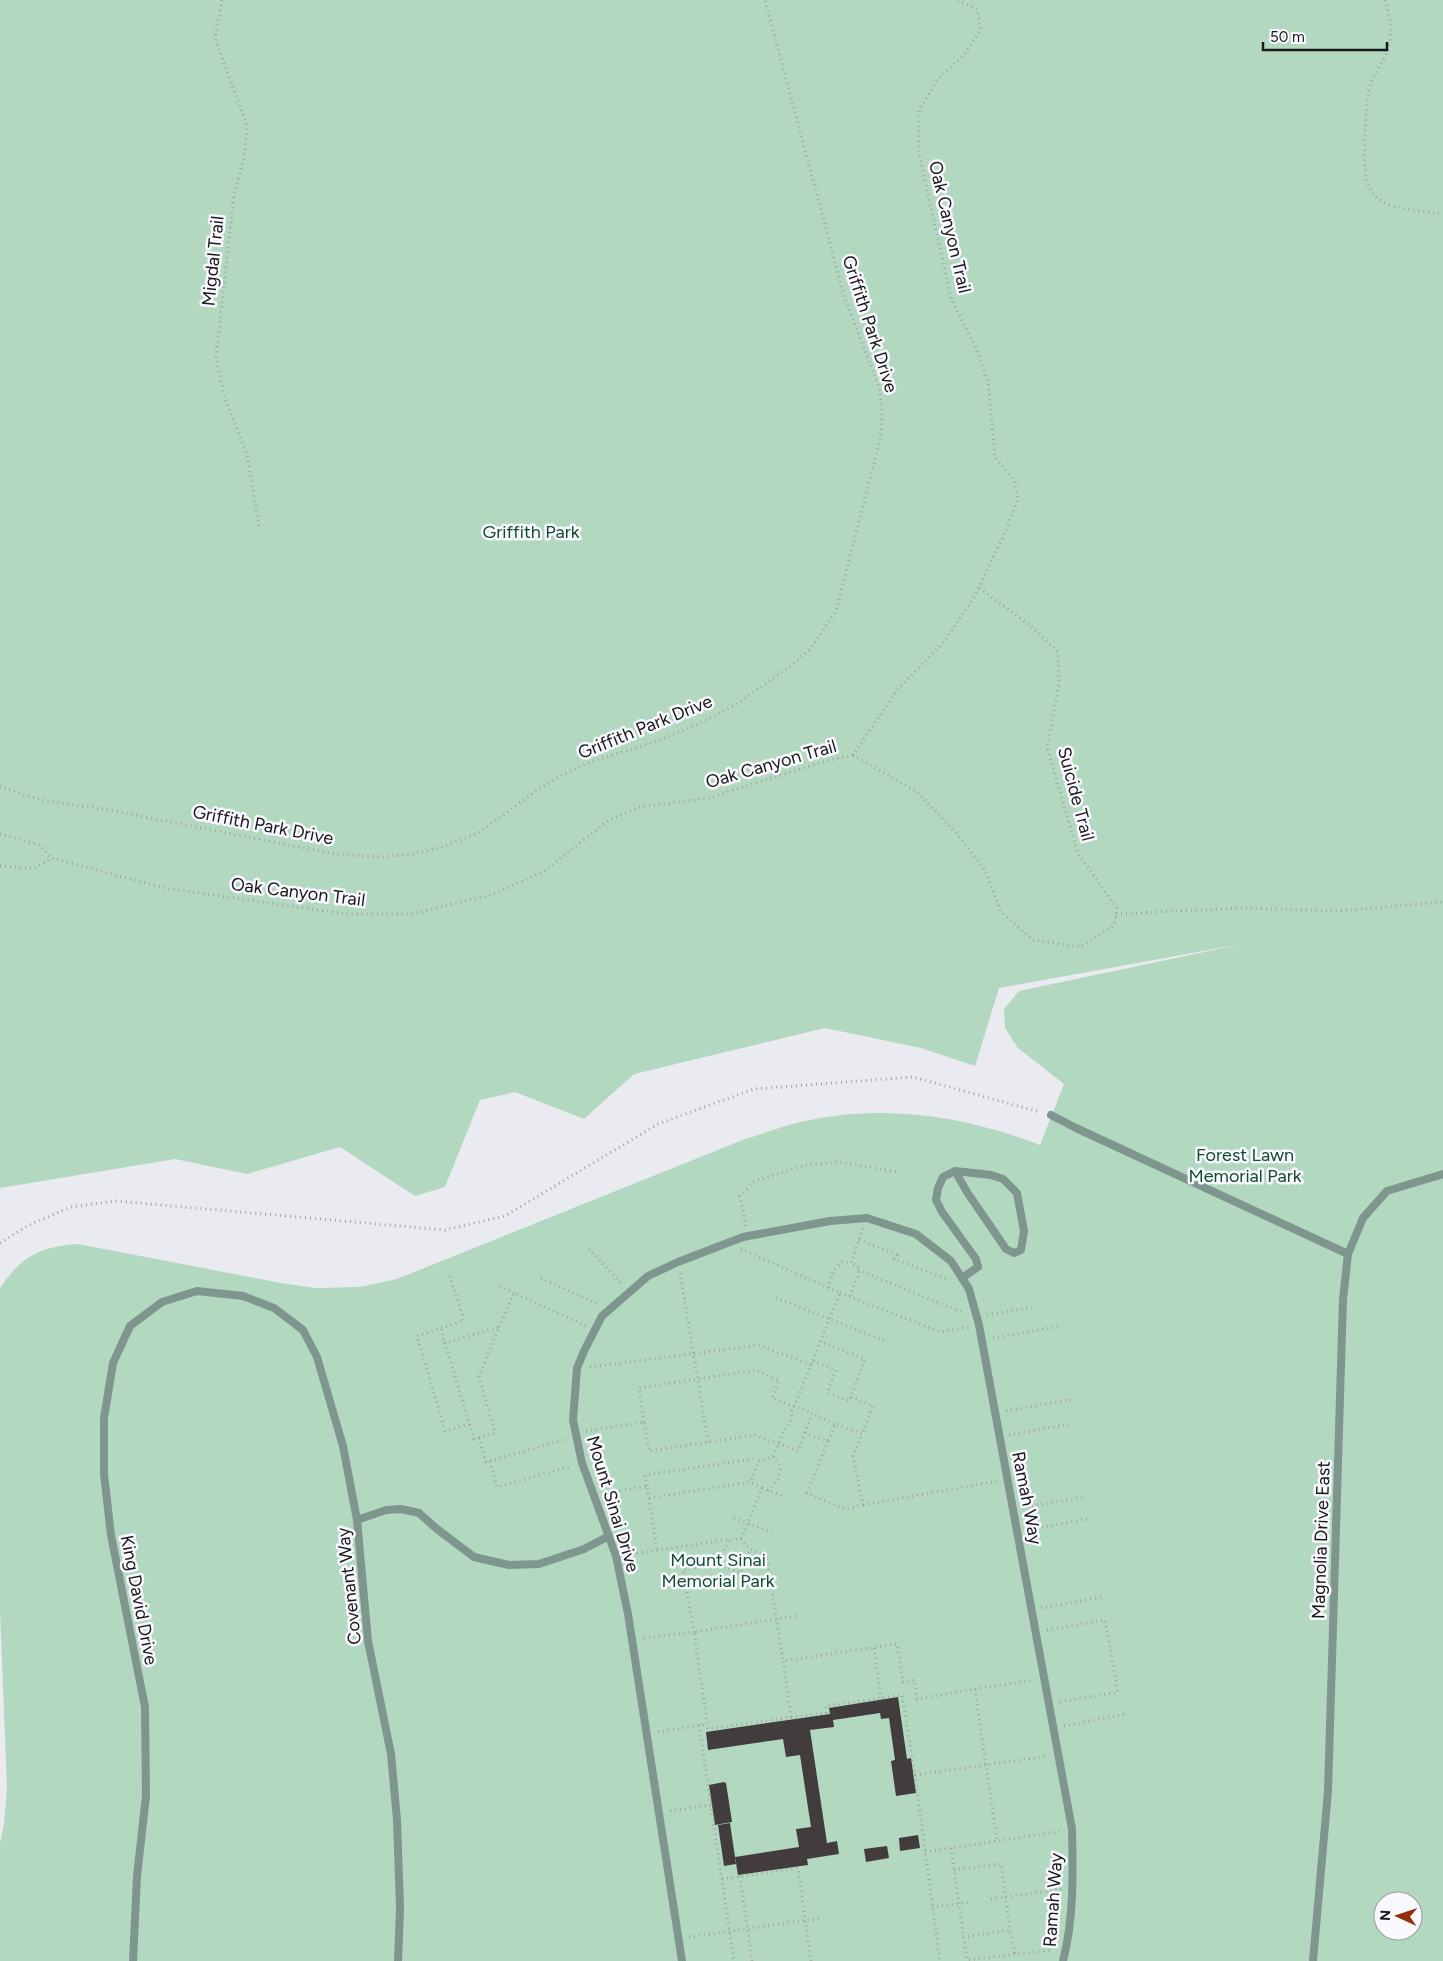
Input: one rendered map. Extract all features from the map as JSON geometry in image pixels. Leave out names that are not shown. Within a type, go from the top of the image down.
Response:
[{"type":"lane","points":[[1052,1115],[1076,1128],[1348,1254]]},
{"type":"lane","points":[[955,1171],[1006,1249],[1014,1253],[1021,1250],[1024,1231],[1017,1193],[1003,1179],[991,1175],[955,1171],[943,1177],[938,1188],[936,1200],[942,1212],[976,1259],[978,1268],[962,1278]]},
{"type":"lane","name":"Magnolia Drive East","points":[[1313,1961],[1328,1791],[1343,1308],[1348,1254],[1363,1218],[1387,1191],[1443,1174]]},
{"type":"lane","name":"Ramah Way","points":[[748,1236],[830,1221],[867,1218],[916,1234],[951,1261],[970,1289],[996,1412],[1072,1829],[1072,1888],[1066,1949],[1063,1961]]},
{"type":"lane","name":"Mount Sinai Drive","points":[[682,1961],[648,1734],[616,1556],[592,1495],[582,1463],[573,1420],[577,1368],[602,1316],[648,1276],[678,1262],[748,1236]]},
{"type":"lane","name":"Covenant Way","points":[[197,1291],[243,1296],[274,1308],[303,1330],[317,1357],[343,1446],[357,1520],[368,1641],[391,1754],[398,1820],[400,1908],[398,1961]]},
{"type":"lane","name":"King David Drive","points":[[133,1961],[137,1876],[146,1796],[145,1707],[110,1535],[104,1474],[104,1418],[113,1363],[130,1326],[162,1302],[197,1291]]},
{"type":"lane","points":[[357,1520],[386,1510],[401,1509],[419,1512],[437,1529],[474,1556],[509,1566],[539,1564],[584,1549],[609,1536]]},
{"type":"path","name":"Migdal Trail","points":[[222,0],[215,38],[247,126],[244,159],[234,194],[216,357],[225,399],[247,454],[259,527]]},
{"type":"path","name":"Griffith Park Drive","points":[[0,786],[23,795],[47,801],[104,809],[335,854],[380,857],[414,854],[442,847],[480,832],[560,776],[592,761],[649,744],[716,715],[754,692],[793,664],[811,648],[836,611],[880,440],[882,415],[880,390],[844,296],[765,0]]},
{"type":"path","name":"Oak Canyon Trail","points":[[0,834],[40,845],[51,858],[174,889],[345,914],[412,914],[491,895],[543,872],[609,820],[640,807],[708,798],[823,762],[853,755],[898,688],[943,643],[978,587],[1004,535],[1018,498],[1014,479],[995,458],[988,380],[976,348],[951,298],[919,154],[919,110],[938,79],[964,55],[981,29],[977,9],[958,0]]},
{"type":"path","points":[[1385,0],[1390,15],[1390,41],[1384,60],[1370,84],[1366,105],[1366,176],[1369,188],[1380,200],[1397,206],[1443,214]]},
{"type":"path","name":"Suicide Trail","points":[[978,587],[1032,627],[1058,652],[1059,684],[1047,747],[1078,854],[1117,908],[1116,914]]},
{"type":"path","points":[[853,755],[917,792],[956,833],[985,870],[1001,912],[1033,940],[1080,947],[1114,925],[1116,914],[1240,908],[1337,911],[1443,902]]},
{"type":"path","points":[[0,866],[35,868],[51,858]]},
{"type":"path","points":[[0,1243],[29,1225],[71,1207],[116,1201],[445,1230],[505,1216],[658,1124],[754,1089],[913,1077],[1052,1115]]},
{"type":"path","points":[[748,1236],[740,1196],[755,1181],[806,1165],[840,1162],[897,1172]]},
{"type":"path","points":[[850,1263],[867,1218]]},
{"type":"path","points":[[859,1240],[896,1255],[894,1259],[950,1280],[962,1278]]},
{"type":"path","points":[[726,1243],[840,1293],[941,1332],[1034,1307]]},
{"type":"path","points":[[589,1249],[630,1292]]},
{"type":"path","points":[[678,1262],[708,1442]]},
{"type":"path","points":[[828,1288],[834,1270],[842,1262],[850,1263],[858,1267],[859,1273],[850,1296]]},
{"type":"path","points":[[858,1270],[978,1321]]},
{"type":"path","points":[[450,1276],[464,1321],[417,1336],[446,1431],[469,1424]]},
{"type":"path","points":[[541,1278],[610,1309]]},
{"type":"path","points":[[500,1286],[595,1330]]},
{"type":"path","points":[[441,1329],[474,1439],[494,1433],[479,1376],[514,1293]]},
{"type":"path","points":[[750,1482],[759,1461],[773,1457],[791,1421],[795,1406],[840,1293]]},
{"type":"path","points":[[776,1298],[888,1342]]},
{"type":"path","points":[[982,1340],[1061,1326]]},
{"type":"path","points":[[445,1343],[499,1327]]},
{"type":"path","points":[[577,1368],[758,1345],[836,1370],[827,1392],[849,1401],[865,1360],[820,1342]]},
{"type":"path","points":[[812,1413],[798,1451],[755,1435],[649,1451],[639,1388],[756,1370],[779,1380],[772,1398],[795,1406],[812,1413],[835,1424],[862,1434]]},
{"type":"path","points":[[851,1397],[873,1406],[853,1456],[863,1505]]},
{"type":"path","points":[[996,1412],[1074,1399]]},
{"type":"path","points":[[479,1438],[486,1462],[576,1435],[644,1422]]},
{"type":"path","points":[[835,1424],[807,1492],[845,1508],[1008,1479]]},
{"type":"path","points":[[1000,1436],[1070,1424]]},
{"type":"path","points":[[805,1432],[828,1441]]},
{"type":"path","points":[[768,1491],[778,1479],[781,1467],[773,1457]]},
{"type":"path","points":[[657,1550],[645,1475],[753,1459]]},
{"type":"path","points":[[490,1461],[498,1487],[582,1463]]},
{"type":"path","points":[[649,1498],[750,1482],[785,1497]]},
{"type":"path","points":[[592,1495],[647,1486]]},
{"type":"path","points":[[741,1539],[762,1488]]},
{"type":"path","points":[[1014,1509],[1083,1497]]},
{"type":"path","points":[[734,1518],[772,1532]]},
{"type":"path","points":[[1018,1532],[1088,1519]]},
{"type":"path","points":[[616,1556],[741,1539]]},
{"type":"path","points":[[741,1539],[750,1549],[767,1557],[792,1717]]},
{"type":"path","points":[[718,1564],[729,1540]]},
{"type":"path","points":[[750,1549],[741,1573],[718,1564],[683,1570],[708,1729],[826,1713],[826,1706],[902,1695],[915,1775],[940,1961]]},
{"type":"path","points":[[1032,1609],[1102,1597]]},
{"type":"path","points":[[632,1640],[796,1616]]},
{"type":"path","points":[[1036,1632],[1104,1620],[1118,1692],[1049,1703]]},
{"type":"path","points":[[783,1661],[897,1644],[903,1682],[914,1680],[917,1699],[1044,1679]]},
{"type":"path","points":[[874,1648],[881,1698]]},
{"type":"path","points":[[975,1689],[997,1841]]},
{"type":"path","points":[[1054,1728],[1125,1714]]},
{"type":"path","points":[[648,1734],[707,1724]]},
{"type":"path","points":[[699,1725],[734,1961]]},
{"type":"path","points":[[915,1775],[1059,1755]]},
{"type":"path","points":[[660,1813],[711,1805]]},
{"type":"path","points":[[925,1852],[1072,1829]]},
{"type":"path","points":[[951,1848],[967,1960],[1066,1949]]},
{"type":"path","points":[[954,1870],[1001,1864],[1015,1954]]},
{"type":"path","points":[[722,1879],[798,1868],[811,1961]]},
{"type":"path","points":[[740,1876],[752,1961]]},
{"type":"path","points":[[991,1899],[1072,1888]]},
{"type":"path","points":[[932,1907],[971,1902]]},
{"type":"path","points":[[679,1939],[822,1918]]},
{"type":"path","points":[[963,1937],[1010,1930]]},
{"type":"green space","points":[[0,0],[1443,0],[1443,1961],[0,1961],[0,1843],[4,1824],[7,1788],[0,1610],[0,1288],[24,1261],[42,1251],[64,1245],[78,1244],[281,1283],[316,1288],[360,1287],[397,1279],[745,1139],[789,1125],[821,1118],[852,1114],[916,1115],[948,1119],[979,1126],[1010,1134],[1040,1145],[1064,1084],[1018,1048],[1005,1028],[1004,1009],[1019,991],[1242,944],[999,988],[975,1066],[921,1048],[825,1028],[634,1074],[584,1119],[515,1092],[480,1100],[445,1187],[415,1196],[340,1147],[247,1174],[175,1159],[0,1188]]},
{"type":"building","points":[[898,1697],[907,1759],[911,1758],[916,1793],[896,1796],[891,1761],[895,1760],[889,1718],[881,1719],[880,1713],[833,1720],[834,1727],[810,1730],[827,1843],[837,1841],[839,1854],[807,1859],[808,1865],[738,1875],[735,1857],[799,1847],[796,1829],[811,1827],[800,1755],[786,1757],[783,1739],[708,1750],[706,1732],[830,1714],[829,1708]]},
{"type":"building","points":[[726,1783],[732,1822],[715,1825],[709,1785]]},
{"type":"building","points":[[730,1823],[736,1864],[724,1866],[718,1825]]},
{"type":"building","points":[[918,1835],[920,1848],[900,1851],[899,1838]]},
{"type":"building","points":[[887,1846],[889,1858],[866,1862],[864,1849]]},
{"type":"park label","name":"Griffith Park","points":[[531,532]]},
{"type":"park label","name":"Forest Lawn Memorial Park","points":[[1245,1165]]},
{"type":"park label","name":"Mount Sinai Memorial Park","points":[[718,1570]]}]
